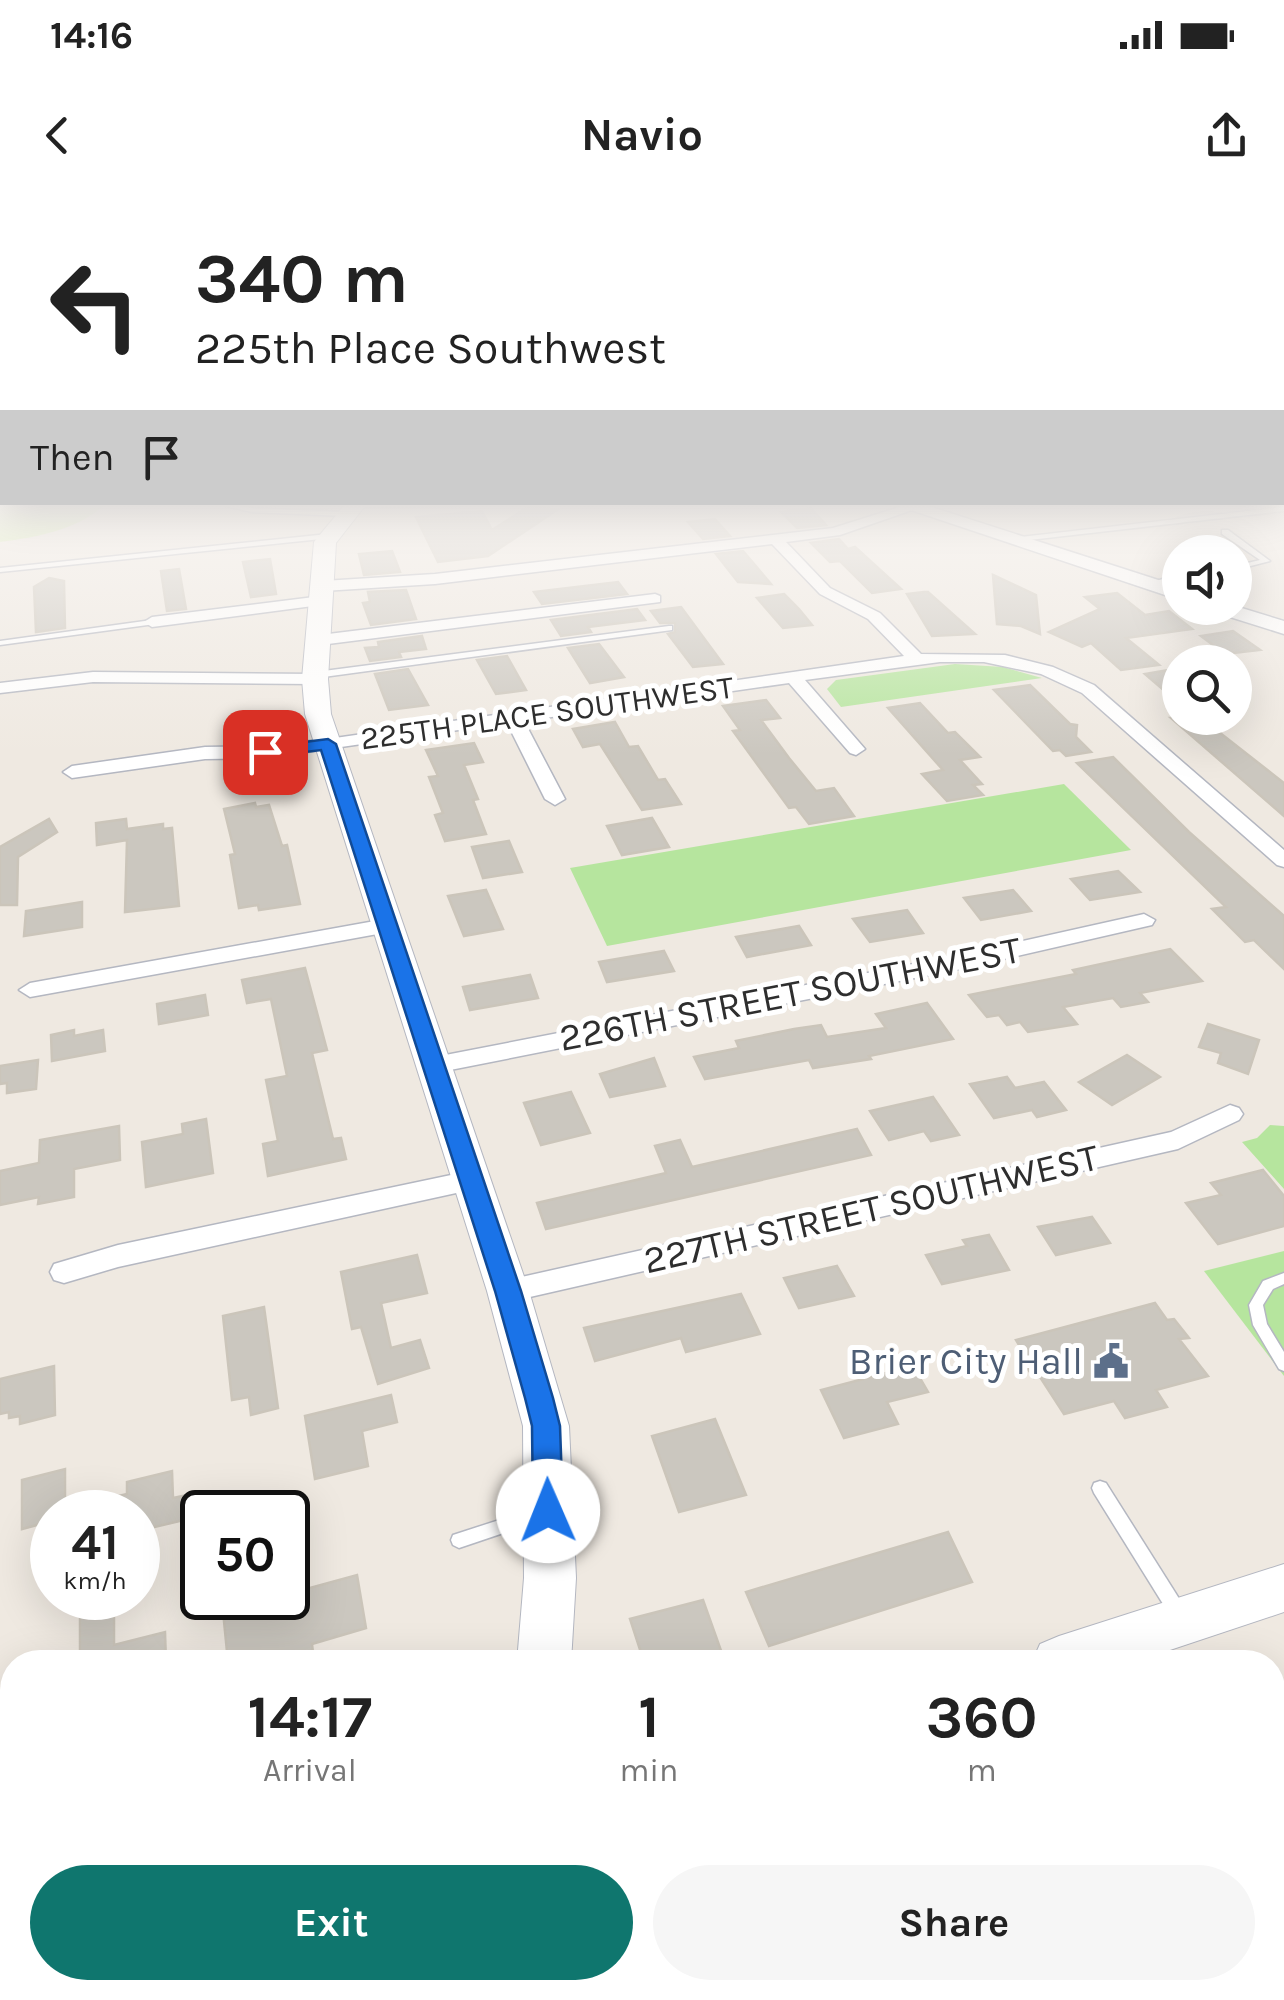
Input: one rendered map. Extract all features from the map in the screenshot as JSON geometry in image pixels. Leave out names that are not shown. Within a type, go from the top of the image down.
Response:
[{"type":"main road","points":[[323,586],[315,677],[318,714],[508,1291],[546,1426],[550,1578],[545,1650]]},
{"type":"main road","points":[[1095,1650],[1284,1588]]},
{"type":"street","points":[[152,622],[382,586]]},
{"type":"street","points":[[820,586],[874,616],[917,659]]},
{"type":"street","points":[[320,640],[655,599]]},
{"type":"street","points":[[1252,618],[1284,628]]},
{"type":"street","name":"225TH PLACE SOUTHWEST","points":[[72,772],[205,752],[265,752],[328,744],[917,659],[976,655],[1054,671],[1088,689],[1284,861]]},
{"type":"street","points":[[0,688],[93,677],[315,677]]},
{"type":"street","points":[[794,678],[856,749]]},
{"type":"street","points":[[513,717],[555,798]]},
{"type":"street","name":"226TH STREET SOUTHWEST","points":[[435,1066],[960,962],[1144,920]]},
{"type":"street","points":[[30,990],[386,926]]},
{"type":"street","name":"227TH STREET SOUTHWEST","points":[[508,1291],[1178,1140],[1230,1114]]},
{"type":"street","points":[[64,1272],[118,1256],[470,1181]]},
{"type":"lane","points":[[0,643],[152,622]]},
{"type":"lane","points":[[315,677],[670,628]]},
{"type":"lane","points":[[1284,1278],[1268,1286],[1256,1304],[1260,1325],[1284,1364]]},
{"type":"lane","points":[[1100,1488],[1183,1621]]},
{"type":"lane","points":[[459,1540],[548,1511]]},
{"type":"green space","points":[[955,664],[1003,667],[1042,678],[841,707],[827,689],[836,680]]},
{"type":"green space","points":[[1064,784],[1131,850],[607,946],[570,868]]},
{"type":"green space","points":[[1270,1125],[1284,1126],[1284,1189],[1242,1142],[1257,1138]]},
{"type":"green space","points":[[1284,1251],[1284,1376],[1204,1271]]},
{"type":"building","points":[[64,586],[65,628],[36,632],[34,587]]},
{"type":"building","points":[[163,586],[182,586],[186,609],[167,611]]},
{"type":"building","points":[[248,586],[275,586],[276,594],[251,597]]},
{"type":"building","points":[[621,586],[627,594],[542,604],[534,592]]},
{"type":"building","points":[[865,586],[901,589],[872,593]]},
{"type":"building","points":[[994,586],[1017,586],[1036,595],[1040,634],[1021,626],[997,624]]},
{"type":"building","points":[[406,590],[416,619],[371,625],[363,603],[370,602],[368,592]]},
{"type":"building","points":[[928,592],[975,634],[932,636],[907,594]]},
{"type":"building","points":[[1117,593],[1145,615],[1162,612],[1162,625],[1187,625],[1192,629],[1126,638],[1159,665],[1121,670],[1091,643],[1082,647],[1049,632],[1100,609],[1085,597]]},
{"type":"building","points":[[784,594],[812,625],[783,628],[757,598]]},
{"type":"building","points":[[681,607],[723,664],[693,667],[668,634],[675,632],[675,623],[660,623],[651,611]]},
{"type":"building","points":[[637,609],[645,620],[588,627],[591,632],[561,636],[551,620]]},
{"type":"building","points":[[1233,631],[1260,650],[1252,651],[1252,645],[1213,645],[1201,636]]},
{"type":"building","points":[[422,636],[426,649],[399,652],[401,657],[370,661],[365,648],[379,647],[378,642]]},
{"type":"building","points":[[599,644],[624,677],[590,683],[568,648]]},
{"type":"building","points":[[507,656],[526,690],[496,694],[477,660]]},
{"type":"building","points":[[408,669],[428,705],[389,710],[375,674]]},
{"type":"building","points":[[1162,671],[1162,689],[1145,674]]},
{"type":"building","points":[[1030,685],[1070,724],[1077,725],[1076,737],[1091,752],[1066,756],[1060,750],[1053,751],[994,690]]},
{"type":"building","points":[[766,700],[780,718],[761,720],[789,758],[816,791],[834,788],[854,816],[809,824],[796,807],[789,808],[733,731],[740,730],[723,706]]},
{"type":"building","points":[[920,703],[948,733],[955,732],[980,757],[960,760],[982,784],[973,785],[983,795],[947,801],[922,774],[943,770],[888,708]]},
{"type":"building","points":[[615,722],[629,747],[638,746],[658,780],[665,779],[681,804],[642,810],[600,744],[583,747],[573,729]]},
{"type":"building","points":[[1191,735],[1223,735],[1284,783],[1284,816]]},
{"type":"building","points":[[474,743],[483,762],[464,765],[478,799],[473,800],[486,834],[445,841],[435,815],[443,813],[429,777],[438,776],[426,750]]},
{"type":"building","points":[[1113,757],[1189,832],[1284,916],[1284,969],[1254,940],[1245,942],[1212,909],[1226,907],[1077,763]]},
{"type":"building","points":[[255,803],[256,807],[269,805],[282,846],[287,845],[300,904],[259,910],[258,905],[239,908],[230,855],[235,854],[224,809]]},
{"type":"building","points":[[652,818],[669,847],[622,855],[607,826]]},
{"type":"building","points":[[49,819],[57,832],[18,857],[17,905],[0,905],[0,847]]},
{"type":"building","points":[[126,819],[127,829],[163,824],[163,829],[172,828],[179,906],[125,912],[127,840],[97,845],[96,823]]},
{"type":"building","points":[[509,841],[522,872],[483,878],[472,847]]},
{"type":"building","points":[[1118,871],[1140,892],[1090,900],[1071,879]]},
{"type":"building","points":[[486,890],[503,929],[464,936],[448,896]]},
{"type":"building","points":[[1013,890],[1031,911],[981,920],[964,898]]},
{"type":"building","points":[[82,902],[82,927],[24,936],[26,911]]},
{"type":"building","points":[[907,910],[923,933],[870,942],[853,919]]},
{"type":"building","points":[[799,926],[811,945],[747,957],[736,937]]},
{"type":"building","points":[[1170,949],[1202,981],[1140,993],[1148,1002],[1121,1007],[1113,998],[1063,1007],[1077,1024],[1028,1032],[1020,1022],[1007,1025],[999,1015],[987,1017],[969,995],[1076,974],[1073,970]]},
{"type":"building","points":[[664,951],[674,971],[607,982],[599,962]]},
{"type":"building","points":[[305,968],[327,1050],[312,1053],[333,1139],[341,1138],[346,1159],[268,1176],[263,1144],[278,1141],[266,1080],[287,1076],[271,999],[247,1003],[242,980]]},
{"type":"building","points":[[530,975],[538,998],[470,1010],[463,987]]},
{"type":"building","points":[[205,995],[208,1015],[159,1024],[157,1004]]},
{"type":"building","points":[[927,1003],[953,1039],[869,1056],[871,1059],[813,1068],[809,1060],[705,1079],[694,1057],[739,1048],[736,1041],[794,1029],[821,1025],[827,1037],[886,1028],[876,1014]]},
{"type":"building","points":[[1208,1024],[1259,1040],[1248,1074],[1218,1063],[1221,1053],[1199,1047]]},
{"type":"building","points":[[74,1030],[74,1036],[103,1030],[105,1051],[52,1061],[51,1035]]},
{"type":"building","points":[[1127,1055],[1160,1077],[1112,1105],[1079,1082]]},
{"type":"building","points":[[654,1058],[665,1086],[610,1097],[600,1074]]},
{"type":"building","points":[[38,1060],[36,1089],[7,1093],[7,1083],[0,1084],[0,1066]]},
{"type":"building","points":[[1007,1077],[1015,1088],[1044,1082],[1066,1110],[1037,1117],[1032,1110],[994,1118],[970,1084]]},
{"type":"building","points":[[571,1092],[590,1133],[541,1145],[524,1103]]},
{"type":"building","points":[[933,1097],[959,1135],[931,1141],[924,1131],[889,1140],[870,1111]]},
{"type":"building","points":[[206,1119],[213,1173],[146,1187],[142,1142],[183,1134],[182,1124]]},
{"type":"building","points":[[119,1126],[120,1160],[74,1169],[74,1197],[38,1204],[39,1197],[0,1205],[0,1171],[39,1163],[40,1140]]},
{"type":"building","points":[[857,1129],[871,1155],[546,1229],[537,1203],[666,1173],[655,1146],[680,1140],[692,1167]]},
{"type":"building","points":[[1263,1170],[1284,1196],[1284,1226],[1218,1244],[1186,1203],[1221,1195],[1211,1183]]},
{"type":"building","points":[[1092,1217],[1110,1243],[1056,1255],[1038,1227]]},
{"type":"building","points":[[989,1235],[1009,1270],[942,1284],[926,1255],[967,1246],[963,1240]]},
{"type":"building","points":[[417,1255],[427,1293],[381,1303],[391,1348],[420,1340],[429,1368],[378,1384],[361,1327],[352,1329],[341,1272]]},
{"type":"building","points":[[837,1266],[854,1296],[799,1308],[784,1278]]},
{"type":"building","points":[[741,1294],[760,1334],[686,1352],[681,1338],[595,1361],[584,1328]]},
{"type":"building","name":"Brier City Hall","points":[[1155,1303],[1167,1320],[1174,1319],[1189,1338],[1179,1339],[1208,1376],[1156,1390],[1167,1407],[1125,1418],[1114,1401],[1064,1414],[1040,1377],[1034,1378],[1023,1362],[1028,1360],[1016,1340]]},
{"type":"building","points":[[264,1307],[278,1408],[251,1415],[249,1397],[232,1400],[223,1316]]},
{"type":"building","points":[[54,1366],[55,1415],[20,1424],[20,1416],[9,1418],[9,1412],[0,1414],[0,1379]]},
{"type":"building","points":[[913,1366],[928,1392],[887,1402],[898,1424],[844,1438],[821,1390]]},
{"type":"building","points":[[391,1395],[397,1422],[362,1431],[368,1466],[315,1479],[305,1416]]},
{"type":"building","points":[[715,1419],[746,1495],[679,1512],[652,1436]]},
{"type":"building","points":[[65,1469],[65,1490],[30,1490],[30,1527],[22,1529],[22,1480]]},
{"type":"building","points":[[172,1471],[173,1498],[180,1496],[180,1521],[160,1526],[160,1490],[127,1490],[127,1482]]},
{"type":"building","points":[[948,1532],[972,1582],[769,1646],[746,1592]]},
{"type":"building","points":[[357,1575],[366,1628],[312,1644],[313,1650],[227,1650],[224,1620],[310,1620],[310,1588]]},
{"type":"building","points":[[703,1600],[721,1650],[640,1650],[630,1619]]},
{"type":"building","points":[[80,1620],[114,1620],[114,1645],[165,1632],[166,1650],[80,1650]]},
{"type":"place","name":"Brier City Hall","points":[[1111,1361]]},
{"type":"route","points":[[265,752],[328,744],[508,1291],[539,1398],[546,1426],[548,1511]]}]
